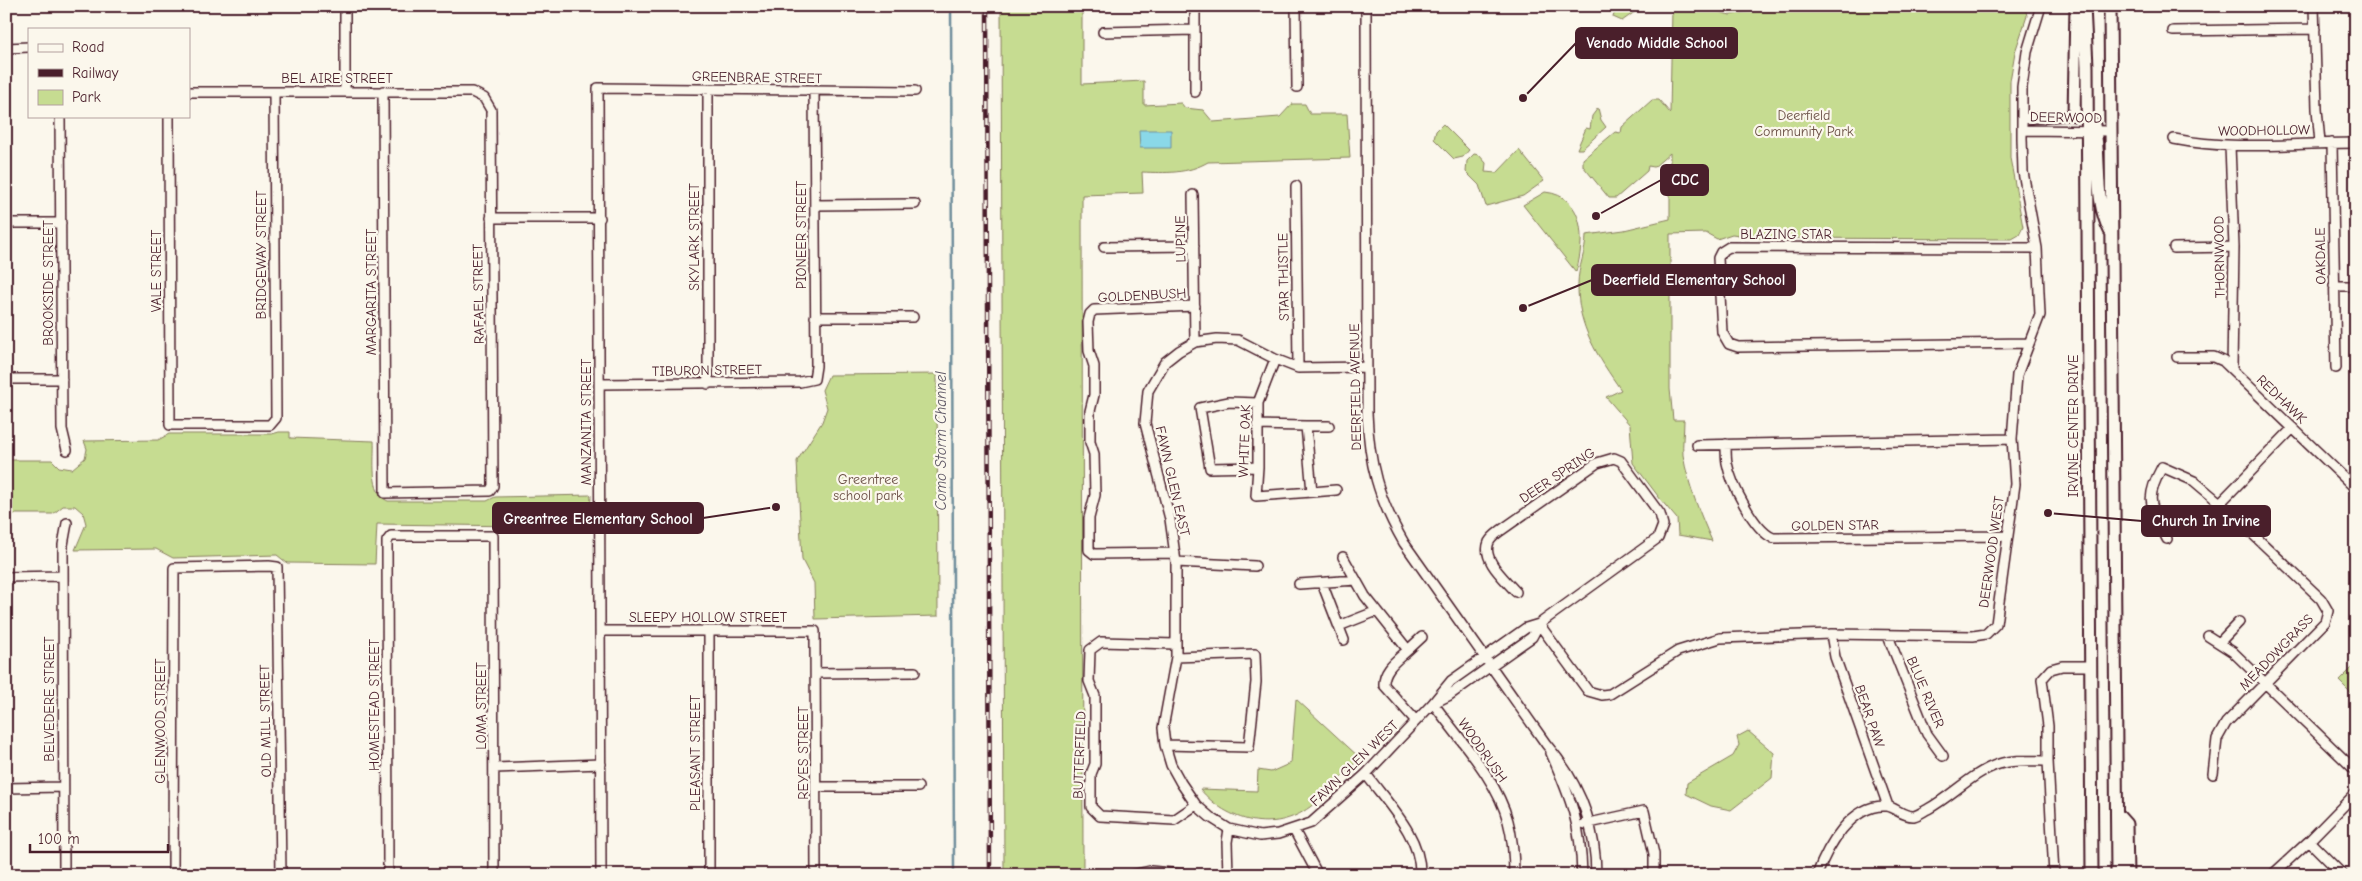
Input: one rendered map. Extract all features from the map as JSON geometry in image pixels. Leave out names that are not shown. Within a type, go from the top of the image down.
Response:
[{"type":"main road","points":[[2074,115],[2076,6]]},
{"type":"main road","name":"IRVINE CENTER DRIVE","points":[[2084,6],[2086,119],[2091,131],[2090,666],[2092,875]]},
{"type":"main road","points":[[2110,6],[2113,664],[2117,875]]},
{"type":"main road","points":[[2091,131],[2100,207],[2112,234]]},
{"type":"main road","points":[[2117,814],[2126,824],[2127,875]]},
{"type":"street","points":[[345,6],[345,92]]},
{"type":"street","points":[[1195,6],[1195,92]]},
{"type":"street","points":[[1296,6],[1298,87]]},
{"type":"street","name":"DEERFIELD AVENUE","points":[[1366,6],[1368,443],[1380,495],[1404,543],[1546,744],[1565,766],[1577,786],[1590,823],[1596,875]]},
{"type":"street","name":"DEERWOOD WEST","points":[[1539,624],[1588,690],[1602,696],[1610,694],[1671,654],[1698,643],[1742,637],[1831,634],[1973,636],[1986,634],[1996,624],[2014,484],[2012,439],[2017,375],[2040,315],[2037,248],[2023,172],[2022,88],[2027,52],[2041,6]]},
{"type":"street","points":[[2314,6],[2317,109],[2320,143]]},
{"type":"street","points":[[2173,31],[2315,29]]},
{"type":"street","points":[[1103,32],[1195,30]]},
{"type":"street","points":[[6,48],[28,47]]},
{"type":"street","name":"GREENBRAE STREET","points":[[598,88],[915,92]]},
{"type":"street","name":"MANZANITA STREET","points":[[598,88],[602,875]]},
{"type":"street","name":"SKYLARK STREET","points":[[708,90],[708,384]]},
{"type":"street","name":"MARGARITA STREET","points":[[383,91],[386,493],[490,491]]},
{"type":"street","name":"PIONEER STREET","points":[[814,91],[816,317],[816,366],[814,379]]},
{"type":"street","name":"BEL AIRE STREET","points":[[190,92],[472,92],[484,98]]},
{"type":"street","name":"BRIDGEWAY STREET","points":[[170,425],[257,426],[270,425],[276,418],[274,92]]},
{"type":"street","name":"RAFAEL STREET","points":[[484,98],[491,110],[493,486],[490,491]]},
{"type":"street","name":"DEERWOOD","points":[[2022,119],[2074,115],[2086,119]]},
{"type":"street","name":"BROOKSIDE STREET","points":[[60,118],[62,429],[67,450]]},
{"type":"street","name":"VALE STREET","points":[[169,118],[170,425]]},
{"type":"street","name":"DEERWOOD","points":[[2022,130],[2110,131]]},
{"type":"street","name":"WOODHOLLOW","points":[[2174,139],[2200,144],[2230,146],[2356,143]]},
{"type":"street","name":"OAKDALE","points":[[2332,143],[2336,368]]},
{"type":"street","name":"THORNWOOD","points":[[2230,146],[2234,247],[2232,368]]},
{"type":"street","name":"STAR THISTLE","points":[[1296,186],[1298,368]]},
{"type":"street","name":"LUPINE","points":[[1193,195],[1195,342]]},
{"type":"street","points":[[815,205],[915,204]]},
{"type":"street","points":[[491,218],[600,218]]},
{"type":"street","points":[[6,223],[61,223]]},
{"type":"street","points":[[1104,247],[1194,246]]},
{"type":"street","name":"BLAZING STAR","points":[[2029,343],[1738,347],[1729,344],[1722,332],[1718,258],[1721,252],[1729,247],[2037,248]]},
{"type":"street","points":[[2174,248],[2234,247]]},
{"type":"street","points":[[2334,286],[2356,286]]},
{"type":"street","name":"GOLDENBUSH","points":[[1176,558],[1094,554],[1089,550],[1089,518],[1094,495],[1094,454],[1090,442],[1090,411],[1094,399],[1094,362],[1088,347],[1088,322],[1090,314],[1094,310],[1195,306]]},
{"type":"street","points":[[816,317],[913,317]]},
{"type":"street","name":"FAWN GLEN EAST","points":[[1175,644],[1176,558],[1170,518],[1145,422],[1148,391],[1165,362],[1195,342],[1217,339],[1238,340],[1275,359],[1298,368],[1367,366]]},
{"type":"street","name":"REDHAWK","points":[[2177,357],[2214,357],[2232,368],[2356,489]]},
{"type":"street","name":"WHITE OAK","points":[[1275,359],[1258,403],[1256,497],[1312,492]]},
{"type":"street","points":[[6,379],[62,379]]},
{"type":"street","name":"TIBURON STREET","points":[[600,384],[800,382],[814,379]]},
{"type":"street","points":[[1258,403],[1236,401],[1200,408],[1210,468],[1258,467]]},
{"type":"street","points":[[1257,425],[1330,426]]},
{"type":"street","points":[[1306,426],[1312,492],[1336,490]]},
{"type":"street","points":[[2220,503],[2293,428]]},
{"type":"street","points":[[1698,445],[2012,439]]},
{"type":"street","name":"GOLDEN STAR","points":[[1726,444],[1727,463],[1734,482],[1757,526],[1765,535],[1773,538],[2007,536]]},
{"type":"street","name":"DEER SPRING","points":[[1485,656],[1526,628],[1539,624],[1662,534],[1663,524],[1660,514],[1621,461],[1614,458],[1597,463],[1500,531],[1489,542],[1487,552],[1492,564],[1516,592]]},
{"type":"street","name":"MEADOWGRASS","points":[[2167,539],[2151,499],[2150,490],[2162,467],[2194,481],[2220,503],[2321,599],[2328,611],[2325,622],[2226,722],[2216,739],[2213,774]]},
{"type":"street","name":"BELVEDERE STREET","points":[[64,875],[63,545],[68,523]]},
{"type":"street","name":"HOMESTEAD STREET","points":[[388,875],[387,541],[391,536],[493,536]]},
{"type":"street","name":"LOMA STREET","points":[[493,536],[494,875]]},
{"type":"street","points":[[1343,557],[1377,611],[1408,650]]},
{"type":"street","points":[[1176,558],[1255,566]]},
{"type":"street","name":"GLENWOOD STREET","points":[[173,875],[174,568],[277,567]]},
{"type":"street","name":"OLD MILL STREET","points":[[277,567],[281,875]]},
{"type":"street","points":[[6,577],[63,576]]},
{"type":"street","points":[[1298,584],[1356,580]]},
{"type":"street","points":[[1322,583],[1344,640]]},
{"type":"street","points":[[1339,626],[1377,611]]},
{"type":"street","points":[[2219,643],[2239,622]]},
{"type":"street","name":"DEER SPRING","points":[[1492,666],[1532,637],[1539,624]]},
{"type":"street","name":"SLEEPY HOLLOW STREET","points":[[601,631],[815,631]]},
{"type":"street","name":"REYES STREET","points":[[815,631],[816,875]]},
{"type":"street","name":"PLEASANT STREET","points":[[708,632],[710,875]]},
{"type":"street","name":"BEAR PAW","points":[[1831,634],[1835,657],[1888,806]]},
{"type":"street","name":"BLUE RIVER","points":[[1888,636],[1927,734],[1943,756]]},
{"type":"street","points":[[2208,636],[2233,652],[2356,771]]},
{"type":"street","points":[[1416,721],[1384,685],[1384,679],[1388,668],[1422,637]]},
{"type":"street","name":"BUTTERFIELD","points":[[1175,644],[1101,642],[1090,650],[1090,681],[1095,696],[1095,764],[1091,774],[1090,807],[1100,816],[1174,820],[1196,804]]},
{"type":"street","name":"FAWN GLEN WEST","points":[[1175,644],[1176,658],[1164,728],[1165,745],[1171,765],[1196,804],[1210,817],[1229,829],[1260,836],[1294,830],[1311,823],[1366,774],[1433,703],[1451,681],[1485,656]]},
{"type":"street","points":[[1165,745],[1249,747],[1256,682],[1255,654],[1176,658]]},
{"type":"street","name":"FAWN GLEN WEST","points":[[1433,703],[1448,696],[1492,666]]},
{"type":"street","points":[[2054,875],[2048,726],[2042,679],[2051,669],[2062,666],[2090,666]]},
{"type":"street","points":[[816,673],[915,672]]},
{"type":"street","name":"WOODRUSH","points":[[1433,703],[1490,782],[1500,800],[1508,819],[1513,845],[1514,875]]},
{"type":"street","name":"DEERFIELD AVENUE","points":[[1546,744],[1568,790],[1578,826],[1582,875]]},
{"type":"street","points":[[1817,875],[1822,861],[1840,830],[1872,808],[1888,806],[1898,812],[1914,816],[1935,805],[1997,764],[2048,761]]},
{"type":"street","points":[[495,768],[601,764]]},
{"type":"street","points":[[1366,774],[1408,832],[1416,851],[1420,875]]},
{"type":"street","points":[[6,788],[63,787]]},
{"type":"street","points":[[817,787],[918,787]]},
{"type":"street","points":[[2272,875],[2309,841],[2356,793]]},
{"type":"street","points":[[1578,826],[1644,811],[1654,854],[1654,875]]},
{"type":"street","points":[[1228,875],[1227,842],[1229,829]]},
{"type":"street","points":[[1294,830],[1318,875]]},
{"type":"street","points":[[2309,841],[2343,875]]},
{"type":"street","points":[[1132,875],[1150,871],[1191,875]]},
{"type":"green space","points":[[1001,6],[1082,6],[1082,84],[1144,81],[1144,105],[1181,103],[1185,108],[1203,110],[1213,122],[1280,117],[1292,104],[1305,104],[1310,114],[1347,114],[1350,158],[1208,162],[1184,171],[1142,172],[1143,193],[1082,195],[1083,875],[1004,875]]},
{"type":"green space","points":[[1617,6],[1643,6],[1622,21],[1613,17]]},
{"type":"green space","name":"Deerfield Community Park","points":[[1765,8],[2022,8],[2026,11],[2027,16],[2015,52],[2010,81],[2010,158],[2023,227],[2019,235],[2012,239],[1761,238],[1732,234],[1717,239],[1706,233],[1670,234],[1670,389],[1673,420],[1684,420],[1683,455],[1685,466],[1695,499],[1712,541],[1678,535],[1677,519],[1633,463],[1630,425],[1606,397],[1621,390],[1590,340],[1581,314],[1579,299],[1578,278],[1586,235],[1624,230],[1670,219],[1670,153],[1654,167],[1648,166],[1647,171],[1616,198],[1609,198],[1583,166],[1583,159],[1615,132],[1621,133],[1622,127],[1652,100],[1659,100],[1670,113],[1672,9],[1713,10],[1730,15]]},
{"type":"green space","points":[[1598,108],[1601,120],[1606,127],[1582,149],[1577,149],[1586,128],[1590,129],[1592,116]]},
{"type":"green space","points":[[1443,124],[1469,150],[1463,157],[1454,159],[1434,139],[1436,131]]},
{"type":"green space","points":[[1519,150],[1544,181],[1523,196],[1486,206],[1479,185],[1466,172],[1467,161],[1474,154],[1479,155],[1486,163],[1485,172],[1497,173]]},
{"type":"green space","points":[[1545,192],[1558,195],[1568,202],[1575,211],[1581,235],[1581,247],[1576,272],[1523,205]]},
{"type":"green space","name":"Greentree school park","points":[[937,374],[938,616],[815,619],[814,583],[802,560],[797,461],[822,422],[827,408],[822,390],[829,375]]},
{"type":"green space","points":[[290,432],[290,438],[374,441],[375,483],[382,497],[388,501],[487,501],[495,497],[591,495],[590,527],[377,524],[375,564],[287,563],[277,555],[173,558],[156,549],[75,550],[86,524],[83,513],[75,506],[63,506],[53,514],[6,514],[6,460],[52,460],[59,467],[72,469],[85,458],[87,449],[84,441],[158,440],[169,434],[272,434]]},
{"type":"green space","points":[[2356,664],[2356,698],[2339,681]]},
{"type":"green space","points":[[1296,699],[1360,758],[1330,790],[1310,807],[1296,815],[1266,822],[1237,816],[1224,810],[1200,789],[1257,791],[1258,770],[1271,772],[1291,763]]},
{"type":"green space","points":[[1748,731],[1774,753],[1772,778],[1731,810],[1711,806],[1686,794],[1687,783],[1733,756],[1739,745],[1737,737]]},
{"type":"water","points":[[1139,130],[1171,130],[1171,148],[1140,148]]},
{"type":"waterway","name":"Como Storm Channel","points":[[951,6],[954,875]]},
{"type":"railway","points":[[987,6],[990,875]]},
{"type":"place","name":"Venado Middle School","points":[[1523,98]]},
{"type":"place","name":"CDC","points":[[1596,216]]},
{"type":"place","name":"Deerfield Elementary School","points":[[1523,308]]},
{"type":"place","name":"Greentree Elementary School","points":[[776,507]]},
{"type":"place","name":"Church In Irvine","points":[[2048,513]]}]
